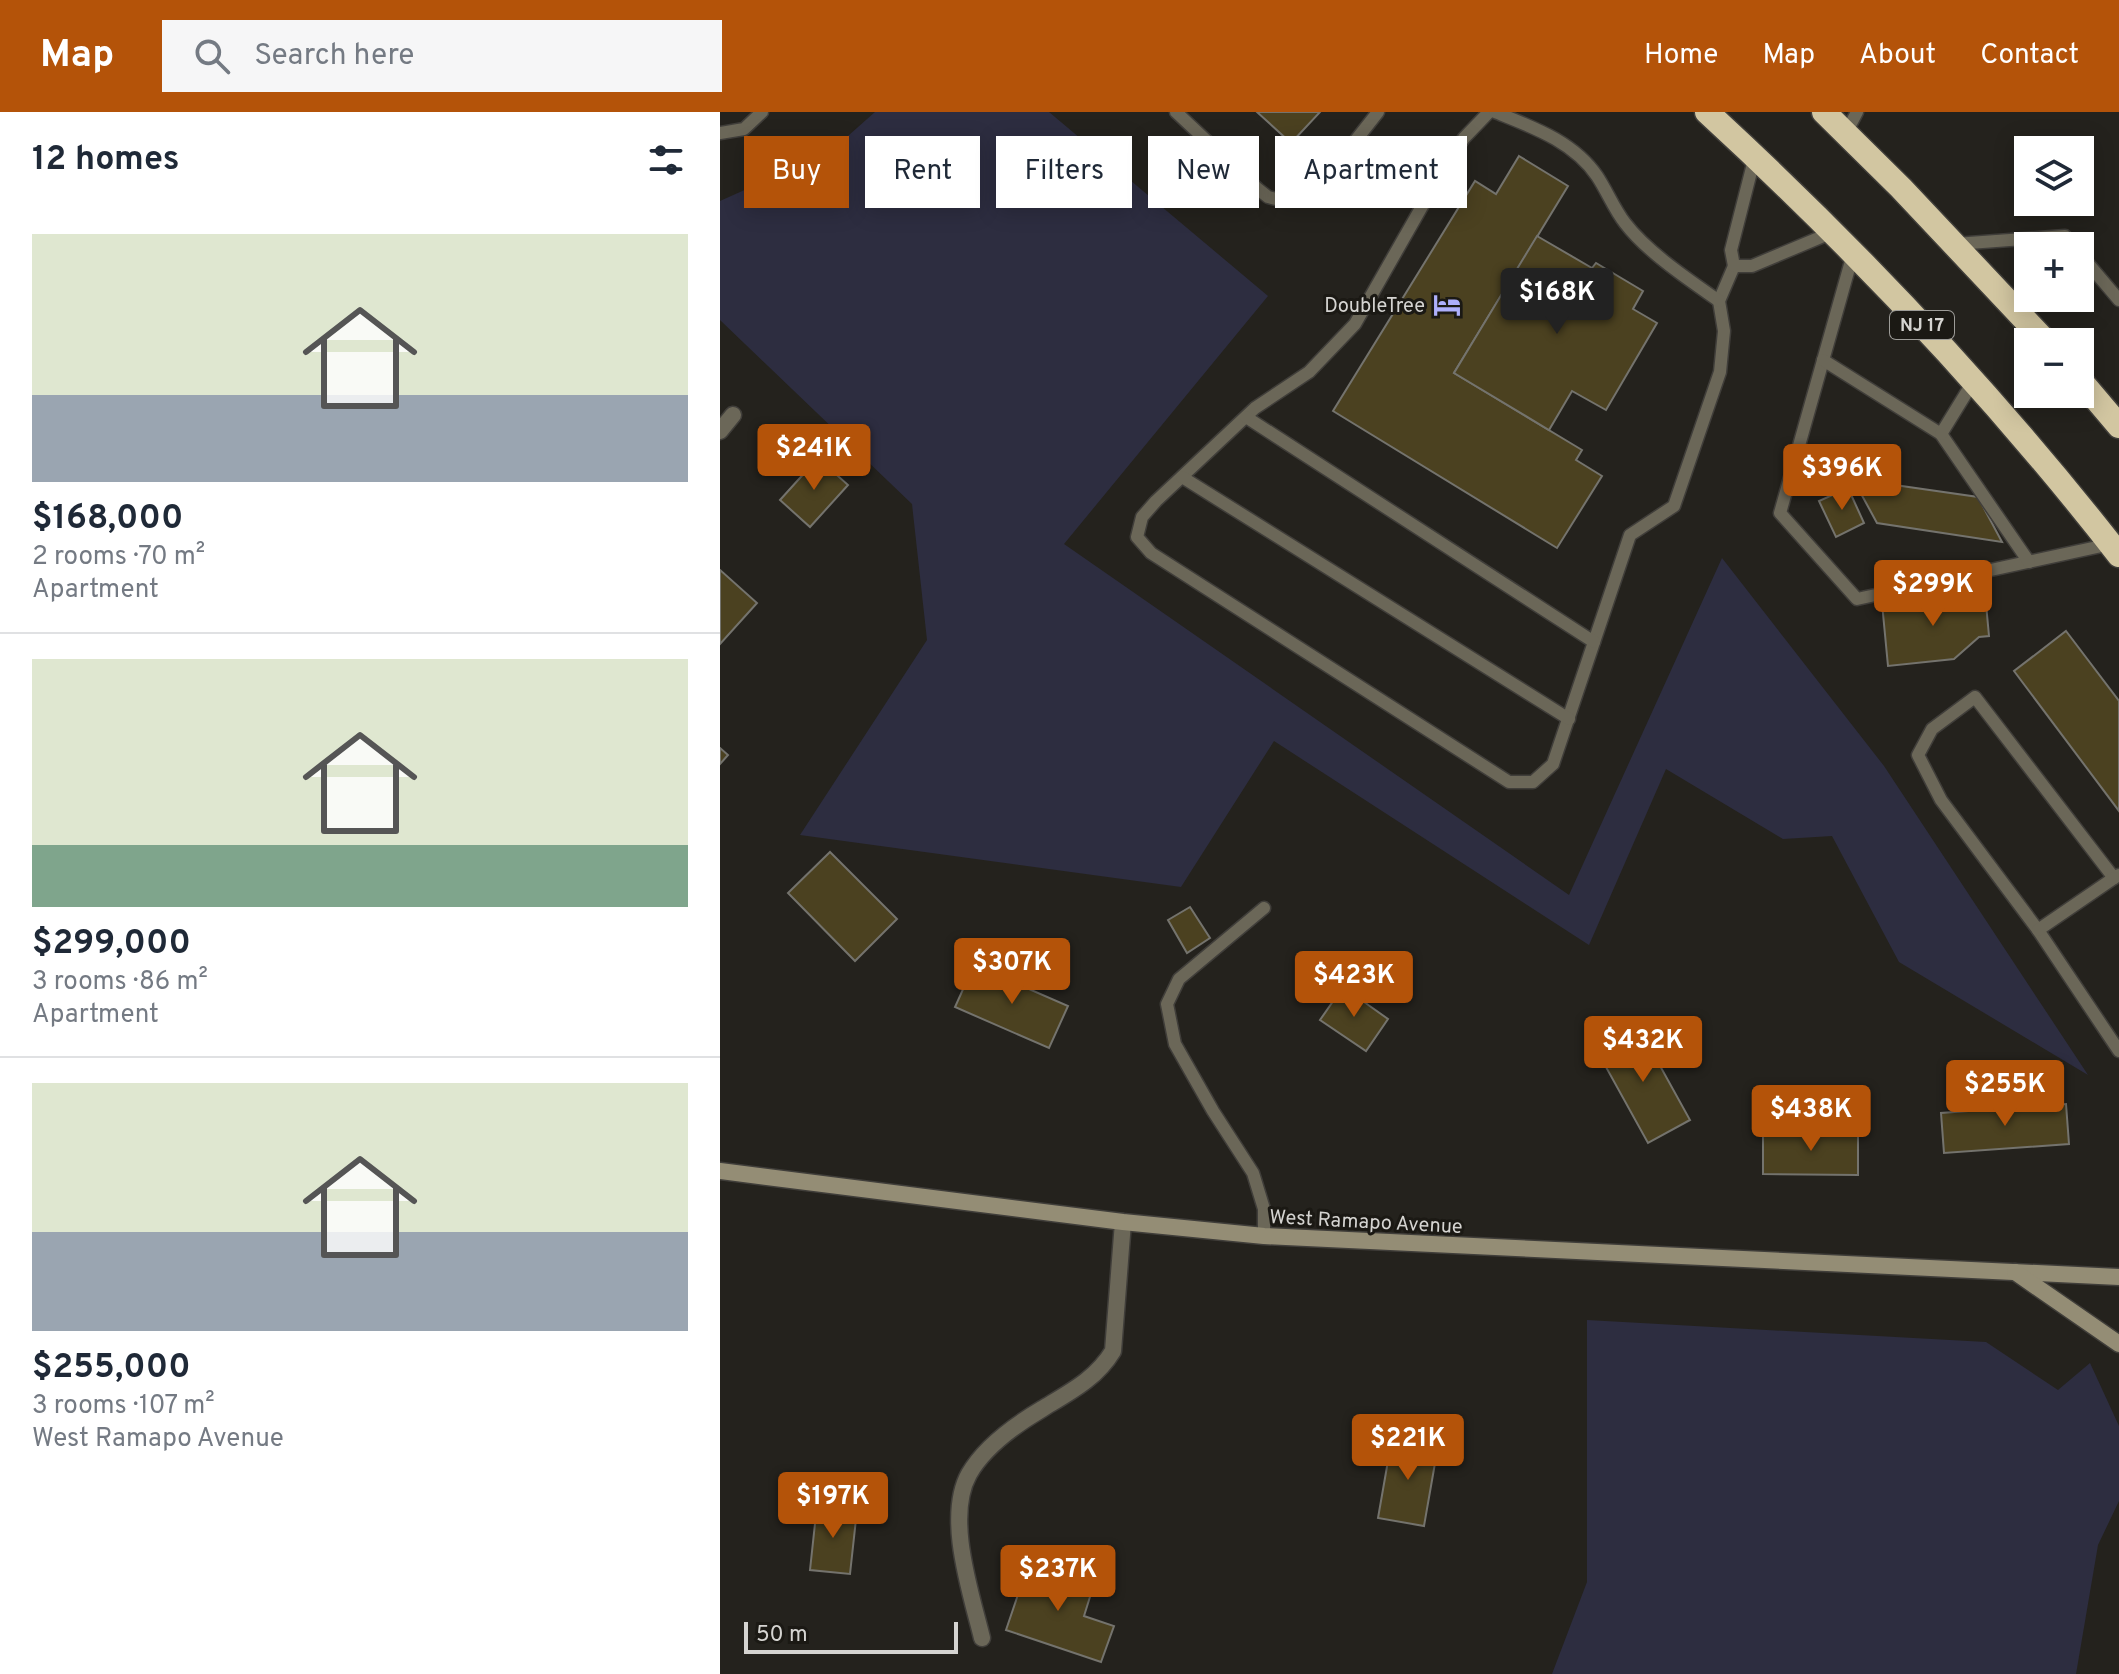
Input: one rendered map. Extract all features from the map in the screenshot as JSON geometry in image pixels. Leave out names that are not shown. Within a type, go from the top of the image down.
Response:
[{"type":"highway","name":"NJ 17","points":[[1707,112],[1833,232],[1973,382],[2115,549]]},
{"type":"highway","points":[[1824,112],[1851,123],[1955,244],[2033,328]]},
{"type":"highway","points":[[2094,397],[2119,426]]},
{"type":"street","points":[[720,431],[733,415]]},
{"type":"street","name":"West Ramapo Avenue","points":[[720,1171],[1123,1222],[1264,1236],[2119,1277]]},
{"type":"street","points":[[982,1638],[960,1532],[961,1497],[968,1475],[983,1455],[1015,1425],[1091,1378],[1109,1358],[1113,1351],[1123,1222]]},
{"type":"street","points":[[2014,1272],[2119,1344]]},
{"type":"lane","points":[[720,133],[744,129],[762,112]]},
{"type":"lane","points":[[1176,112],[1258,189],[1268,197],[1280,200],[1319,187],[1378,112]]},
{"type":"lane","points":[[1719,301],[1691,282],[1625,224],[1596,175],[1579,157],[1557,139],[1492,112],[1464,138],[1445,166],[1355,324],[1309,372],[1246,417],[1182,477],[1142,517],[1137,537],[1151,553],[1509,782],[1533,782],[1553,764],[1630,535],[1674,506],[1720,372],[1724,331],[1719,301],[1734,266],[1731,250],[1755,156]]},
{"type":"lane","points":[[1734,266],[1752,266],[1833,232]]},
{"type":"lane","points":[[1955,244],[2014,242]]},
{"type":"lane","points":[[1853,254],[1780,513],[1857,599],[2029,562],[2115,549]]},
{"type":"lane","points":[[2094,271],[2119,300]]},
{"type":"lane","points":[[1823,360],[1941,434],[2029,562]]},
{"type":"lane","points":[[1941,434],[1973,382]]},
{"type":"lane","points":[[1246,417],[1594,642]]},
{"type":"lane","points":[[1182,477],[1569,719]]},
{"type":"lane","points":[[2038,930],[2116,876],[1975,697],[1932,729],[1918,755],[1941,800],[2038,930],[2119,1051]]},
{"type":"lane","points":[[1264,908],[1179,979],[1167,1004],[1175,1044],[1253,1173],[1264,1209],[1264,1236]]},
{"type":"shaded area","points":[[875,112],[1049,112],[1078,136],[996,136],[996,208],[1132,208],[1132,182],[1148,195],[1148,208],[1163,208],[1268,296],[1064,544],[1569,895],[1722,558],[1884,766],[2088,1075],[1899,962],[1832,836],[1783,839],[1666,769],[1589,945],[1274,741],[1181,887],[800,835],[927,640],[912,504],[720,320],[720,201],[744,190],[744,208],[849,208],[848,136]]},
{"type":"shaded area","points":[[1587,1320],[1986,1342],[2058,1390],[2090,1363],[2119,1426],[2119,1501],[2098,1545],[2076,1674],[1552,1674],[1587,1582]]},
{"type":"building","points":[[1257,112],[1320,112],[1298,136],[1283,136]]},
{"type":"building","name":"DoubleTree","points":[[1519,156],[1568,186],[1454,373],[1582,450],[1576,460],[1602,476],[1557,548],[1333,411],[1458,208],[1467,208],[1467,194],[1475,181],[1496,194]]},
{"type":"building","points":[[1537,236],[1592,268],[1596,263],[1643,291],[1633,309],[1657,323],[1606,410],[1572,391],[1549,430],[1454,373]]},
{"type":"building","points":[[818,458],[848,485],[810,527],[780,500]]},
{"type":"building","points":[[1853,479],[1978,497],[2002,542],[1877,523]]},
{"type":"building","points":[[1848,488],[1864,523],[1836,537],[1819,501]]},
{"type":"building","points":[[720,570],[757,603],[720,644]]},
{"type":"building","points":[[1985,593],[1989,636],[1979,637],[1954,659],[1888,666],[1882,603]]},
{"type":"building","points":[[2066,631],[2119,701],[2119,811],[2014,671]]},
{"type":"building","points":[[720,748],[728,755],[720,764]]},
{"type":"building","points":[[830,852],[897,919],[855,961],[788,893]]},
{"type":"building","points":[[1190,907],[1210,938],[1187,953],[1168,920]]},
{"type":"building","points":[[974,965],[1068,1006],[1049,1048],[955,1007]]},
{"type":"building","points":[[1343,987],[1388,1019],[1366,1051],[1320,1020]]},
{"type":"building","points":[[1638,1026],[1690,1120],[1648,1143],[1596,1049]]},
{"type":"building","points":[[2066,1104],[2069,1144],[1944,1153],[1941,1113]]},
{"type":"building","points":[[1763,1131],[1858,1131],[1858,1175],[1763,1174]]},
{"type":"building","points":[[1392,1438],[1438,1446],[1424,1526],[1378,1518]]},
{"type":"building","points":[[817,1505],[857,1510],[850,1574],[810,1570]]},
{"type":"building","points":[[1029,1562],[1094,1584],[1084,1616],[1114,1626],[1101,1662],[1006,1630]]},
{"type":"place","name":"DoubleTree","points":[[1447,305]]}]
